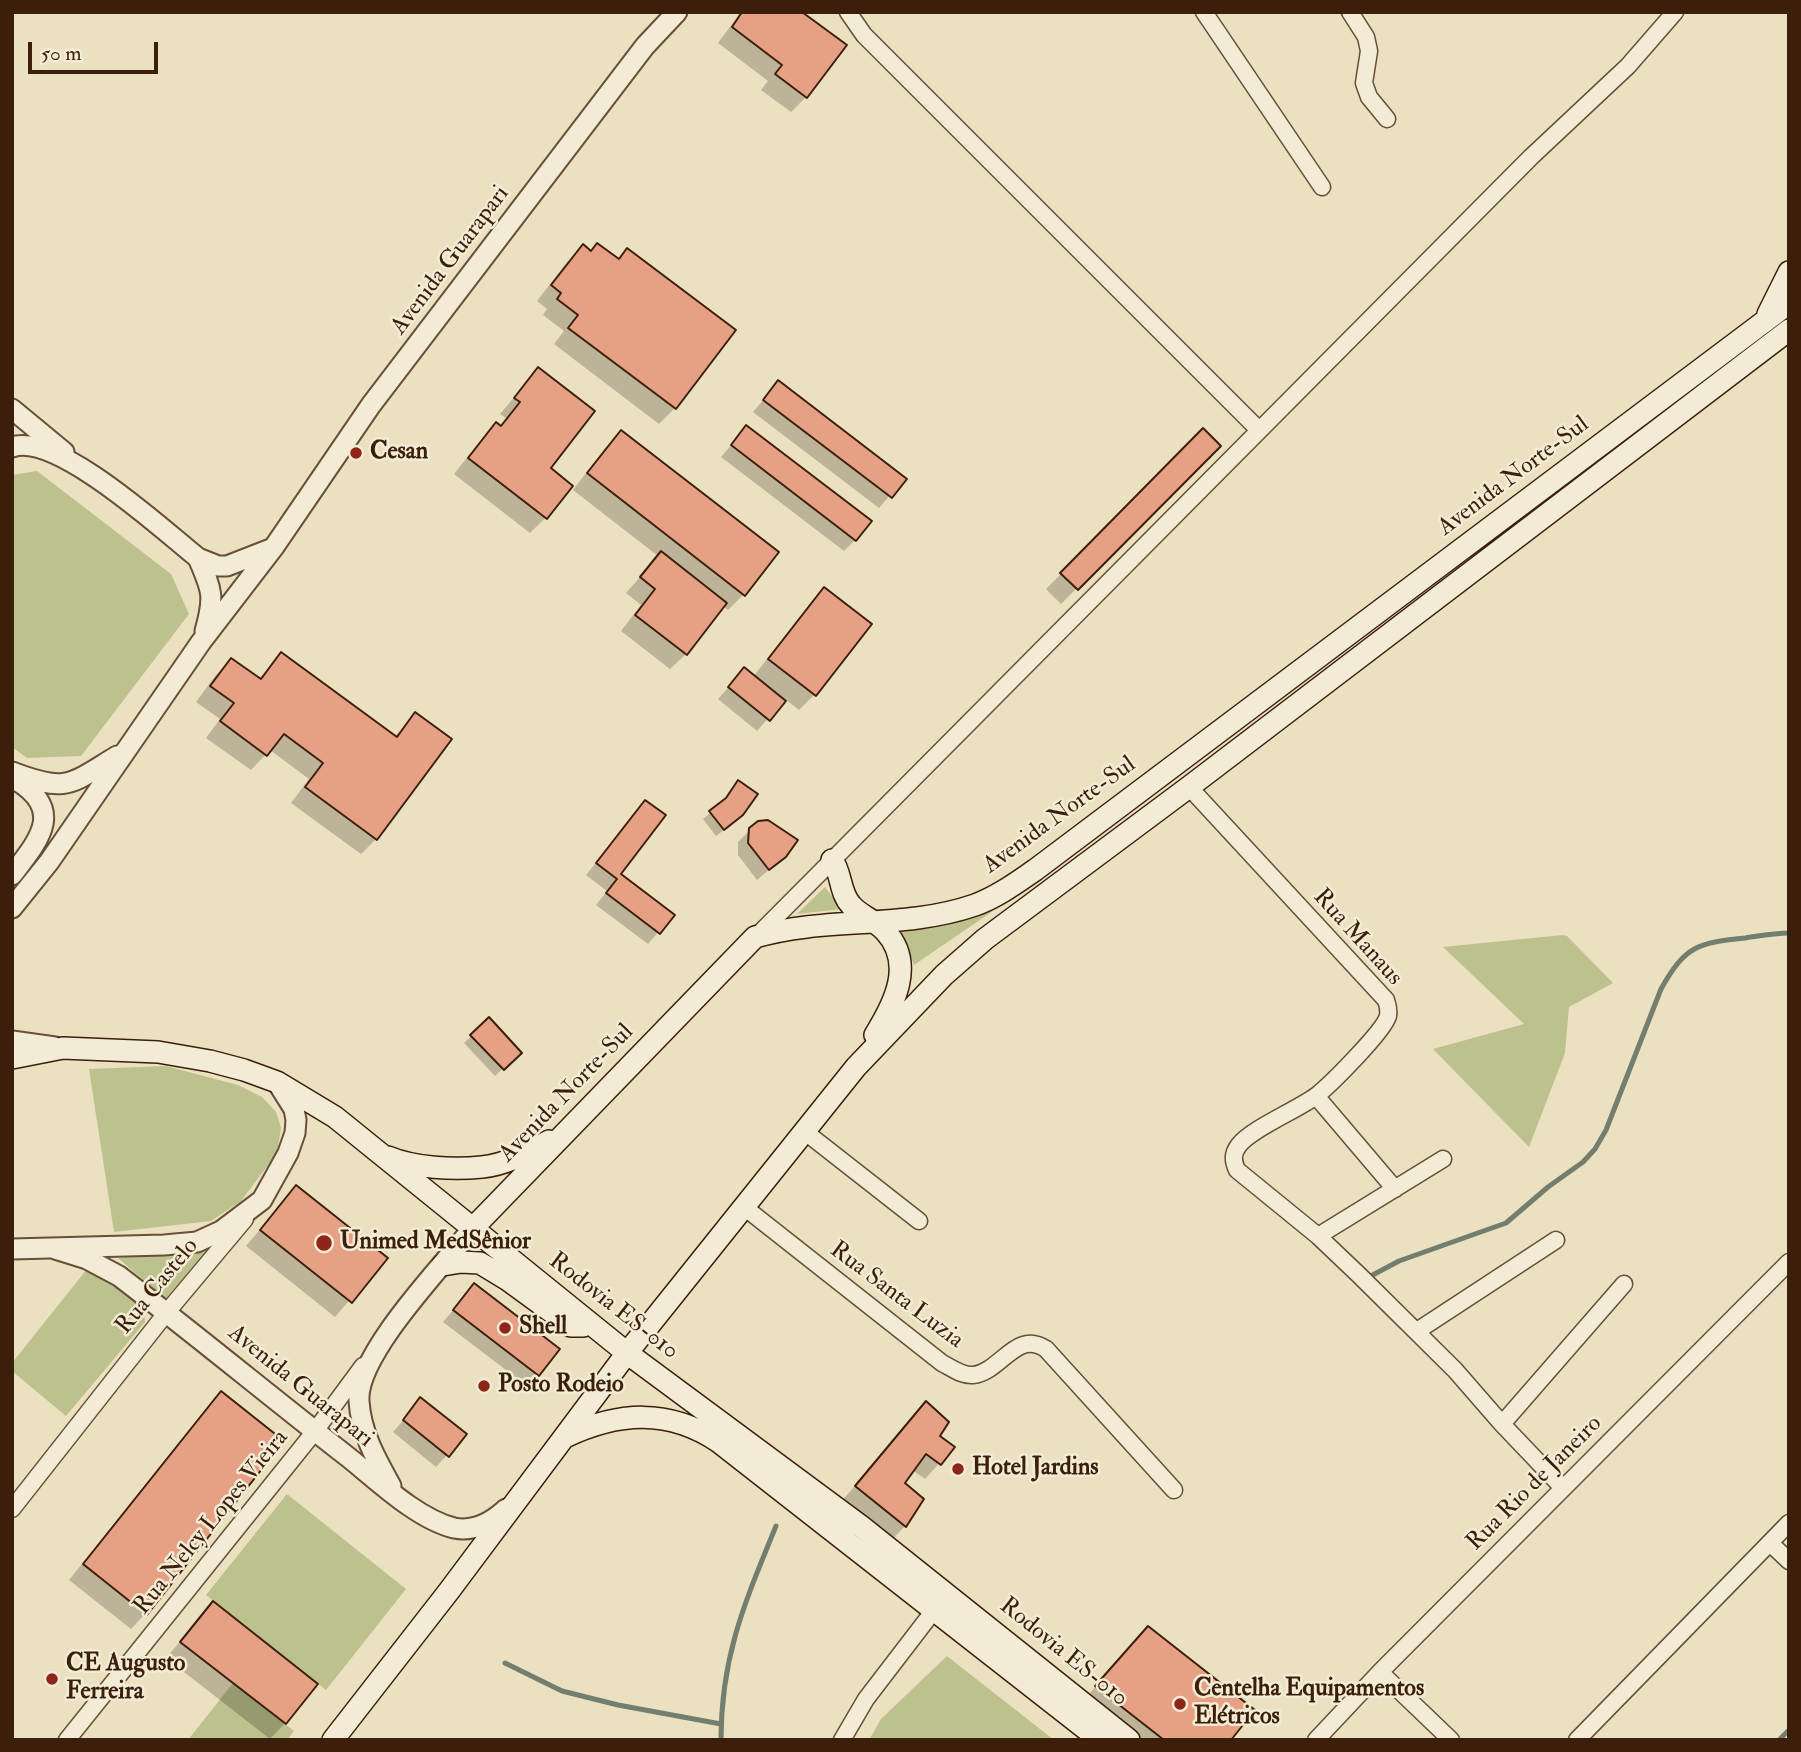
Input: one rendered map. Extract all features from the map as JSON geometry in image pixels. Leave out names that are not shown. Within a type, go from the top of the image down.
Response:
[{"type":"main road","points":[[1764,322],[1789,272]]},
{"type":"main road","name":"Avenida Norte-Sul","points":[[473,1228],[755,937],[788,929],[920,919],[976,905],[1015,884],[1789,303]]},
{"type":"main road","name":"Avenida Norte-Sul","points":[[333,1740],[449,1591],[626,1353],[856,1067],[944,975],[985,939],[1789,330]]},
{"type":"main road","points":[[1744,365],[1789,348]]},
{"type":"main road","points":[[832,860],[851,905],[877,923],[900,953],[901,976],[887,1015],[856,1067]]},
{"type":"main road","name":"Rodovia ES-010","points":[[12,1058],[63,1048],[158,1052],[209,1061],[277,1082],[335,1117],[626,1353],[862,1527],[1129,1740]]},
{"type":"main road","points":[[380,1153],[402,1162],[484,1167],[521,1156],[566,1132]]},
{"type":"main road","points":[[443,1265],[480,1263],[571,1326],[593,1326]]},
{"type":"main road","name":"Rodovia ES-010","points":[[563,1437],[585,1427],[618,1418],[663,1419],[699,1429],[935,1609],[1100,1740]]},
{"type":"street","name":"Avenida Guarapari","points":[[12,908],[48,862],[201,642],[274,547],[371,405],[645,46],[677,12]]},
{"type":"street","points":[[848,12],[864,35],[1259,430]]},
{"type":"street","points":[[1204,12],[1322,187]]},
{"type":"street","points":[[1350,12],[1366,37],[1368,51],[1364,83],[1369,97],[1387,119]]},
{"type":"street","points":[[755,937],[1521,166],[1628,65],[1675,12]]},
{"type":"street","points":[[12,410],[198,558],[218,566],[227,566],[274,547]]},
{"type":"street","points":[[12,447],[43,449],[87,470]]},
{"type":"street","points":[[198,558],[212,597],[201,642]]},
{"type":"street","points":[[12,775],[61,785],[76,781],[126,750]]},
{"type":"street","points":[[12,775],[37,798],[44,825],[39,840],[12,875]]},
{"type":"street","name":"Rua Manaus","points":[[1189,787],[1386,1000],[1389,1014],[1385,1023],[1316,1096],[1242,1141],[1234,1154],[1237,1170],[1318,1236]]},
{"type":"street","points":[[12,1041],[63,1048]]},
{"type":"street","name":"Rua Castelo","points":[[12,1509],[167,1312],[262,1200],[288,1153],[295,1133],[293,1109],[277,1082]]},
{"type":"street","points":[[1316,1096],[1395,1189]]},
{"type":"street","points":[[804,1131],[919,1221]]},
{"type":"street","points":[[1443,1159],[1318,1236],[1455,1370],[1563,1488]]},
{"type":"street","name":"Avenida Guarapari","points":[[12,1249],[197,1242],[221,1231],[262,1200]]},
{"type":"street","name":"Rua Santa Luzia","points":[[744,1207],[942,1363],[962,1373],[982,1373],[1024,1344],[1038,1343],[1174,1490]]},
{"type":"street","name":"Avenida Norte-Sul","points":[[394,1493],[366,1436],[359,1398],[366,1370],[389,1332],[473,1228]]},
{"type":"street","points":[[1417,1331],[1556,1240]]},
{"type":"street","name":"Avenida Guarapari","points":[[55,1249],[86,1259],[119,1276],[428,1517],[454,1528],[465,1529],[486,1524],[516,1500]]},
{"type":"street","name":"Rua Rio de Janeiro","points":[[1316,1740],[1380,1672],[1789,1262]]},
{"type":"street","points":[[1502,1423],[1624,1284]]},
{"type":"street","name":"Rua Nelcy Lopes Vieira","points":[[67,1740],[315,1431],[389,1332]]},
{"type":"street","points":[[1577,1740],[1789,1524]]},
{"type":"street","points":[[1770,1543],[1789,1561]]},
{"type":"street","points":[[842,1740],[866,1699],[935,1609]]},
{"type":"street","points":[[1380,1672],[1451,1740]]},
{"type":"green space","points":[[37,471],[171,574],[189,614],[81,756],[27,758],[12,747],[12,475]]},
{"type":"green space","points":[[825,887],[842,909],[797,914]]},
{"type":"green space","points":[[993,911],[914,965],[900,929],[955,921]]},
{"type":"green space","points":[[1563,935],[1613,983],[1569,1007],[1565,1053],[1529,1147],[1433,1049],[1524,1024],[1443,947]]},
{"type":"green space","points":[[166,1066],[238,1085],[262,1097],[276,1112],[281,1128],[277,1153],[241,1201],[211,1221],[114,1232],[89,1069]]},
{"type":"green space","points":[[208,1249],[165,1299],[118,1258]]},
{"type":"green space","points":[[87,1269],[144,1306],[145,1322],[66,1416],[12,1371],[12,1363]]},
{"type":"green space","points":[[287,1494],[406,1589],[326,1690],[206,1595]]},
{"type":"green space","points":[[947,1656],[1054,1740],[869,1740],[881,1719]]},
{"type":"green space","points":[[233,1683],[294,1731],[287,1740],[188,1740]]},
{"type":"building","points":[[742,12],[802,12],[847,45],[807,98],[775,74],[782,65],[732,27]]},
{"type":"building","points":[[597,243],[619,259],[627,248],[736,330],[676,409],[568,328],[578,315],[557,299],[561,293],[551,285],[583,244],[591,251]]},
{"type":"building","points":[[538,367],[595,411],[551,468],[573,486],[547,519],[468,458],[496,422],[501,426],[520,402],[514,398]]},
{"type":"building","points":[[778,380],[907,479],[892,498],[763,400]]},
{"type":"building","points":[[746,425],[872,521],[856,541],[731,445]]},
{"type":"building","points":[[1203,428],[1221,446],[1078,590],[1060,573]]},
{"type":"building","points":[[621,430],[779,552],[745,596],[587,473]]},
{"type":"building","points":[[661,551],[727,603],[687,655],[635,615],[655,589],[640,577]]},
{"type":"building","points":[[824,587],[872,624],[816,696],[768,659]]},
{"type":"building","points":[[281,652],[397,737],[415,712],[452,739],[377,840],[305,787],[323,763],[284,734],[267,756],[220,721],[234,703],[210,686],[231,658],[261,679]]},
{"type":"building","points":[[744,667],[786,701],[770,721],[728,687]]},
{"type":"building","points":[[738,780],[758,794],[743,815],[724,830],[709,811],[726,798]]},
{"type":"building","points":[[645,800],[666,815],[621,874],[675,915],[660,934],[606,893],[617,879],[596,863]]},
{"type":"building","points":[[768,820],[798,840],[786,857],[769,870],[748,843],[749,828],[758,821]]},
{"type":"building","points":[[489,1017],[522,1053],[504,1070],[470,1035]]},
{"type":"building","points":[[296,1185],[388,1258],[352,1303],[260,1230]]},
{"type":"building","name":"Shell","points":[[474,1283],[560,1349],[539,1376],[453,1310]]},
{"type":"building","points":[[221,1391],[284,1441],[147,1615],[83,1564]]},
{"type":"building","points":[[420,1397],[467,1434],[449,1457],[403,1420]]},
{"type":"building","points":[[926,1401],[949,1422],[940,1436],[955,1447],[941,1465],[926,1454],[905,1483],[924,1499],[906,1527],[855,1486]]},
{"type":"building","points":[[213,1601],[318,1684],[286,1724],[180,1642]]},
{"type":"building","points":[[1148,1626],[1255,1710],[1231,1740],[1164,1740],[1095,1686]]},
{"type":"waterway","points":[[1367,1278],[1399,1261],[1506,1223],[1548,1187],[1583,1162],[1595,1149],[1606,1130],[1661,989],[1685,955],[1715,942],[1789,933]]},
{"type":"waterway","points":[[721,1740],[722,1710],[730,1655],[745,1605],[776,1526]]},
{"type":"waterway","points":[[505,1663],[562,1691],[618,1705],[721,1724]]},
{"type":"waterway","points":[[1779,1740],[1789,1730]]},
{"type":"place","name":"Cesan","points":[[356,453]]},
{"type":"place","name":"Unimed MedSênior","points":[[324,1243]]},
{"type":"place","name":"Shell","points":[[505,1328]]},
{"type":"place","name":"Posto Rodeio","points":[[484,1386]]},
{"type":"place","name":"Hotel Jardins","points":[[958,1469]]},
{"type":"place","name":"CE Augusto Ferreira","points":[[52,1679]]},
{"type":"place","name":"Centelha Equipamentos Elétricos","points":[[1180,1704]]}]
